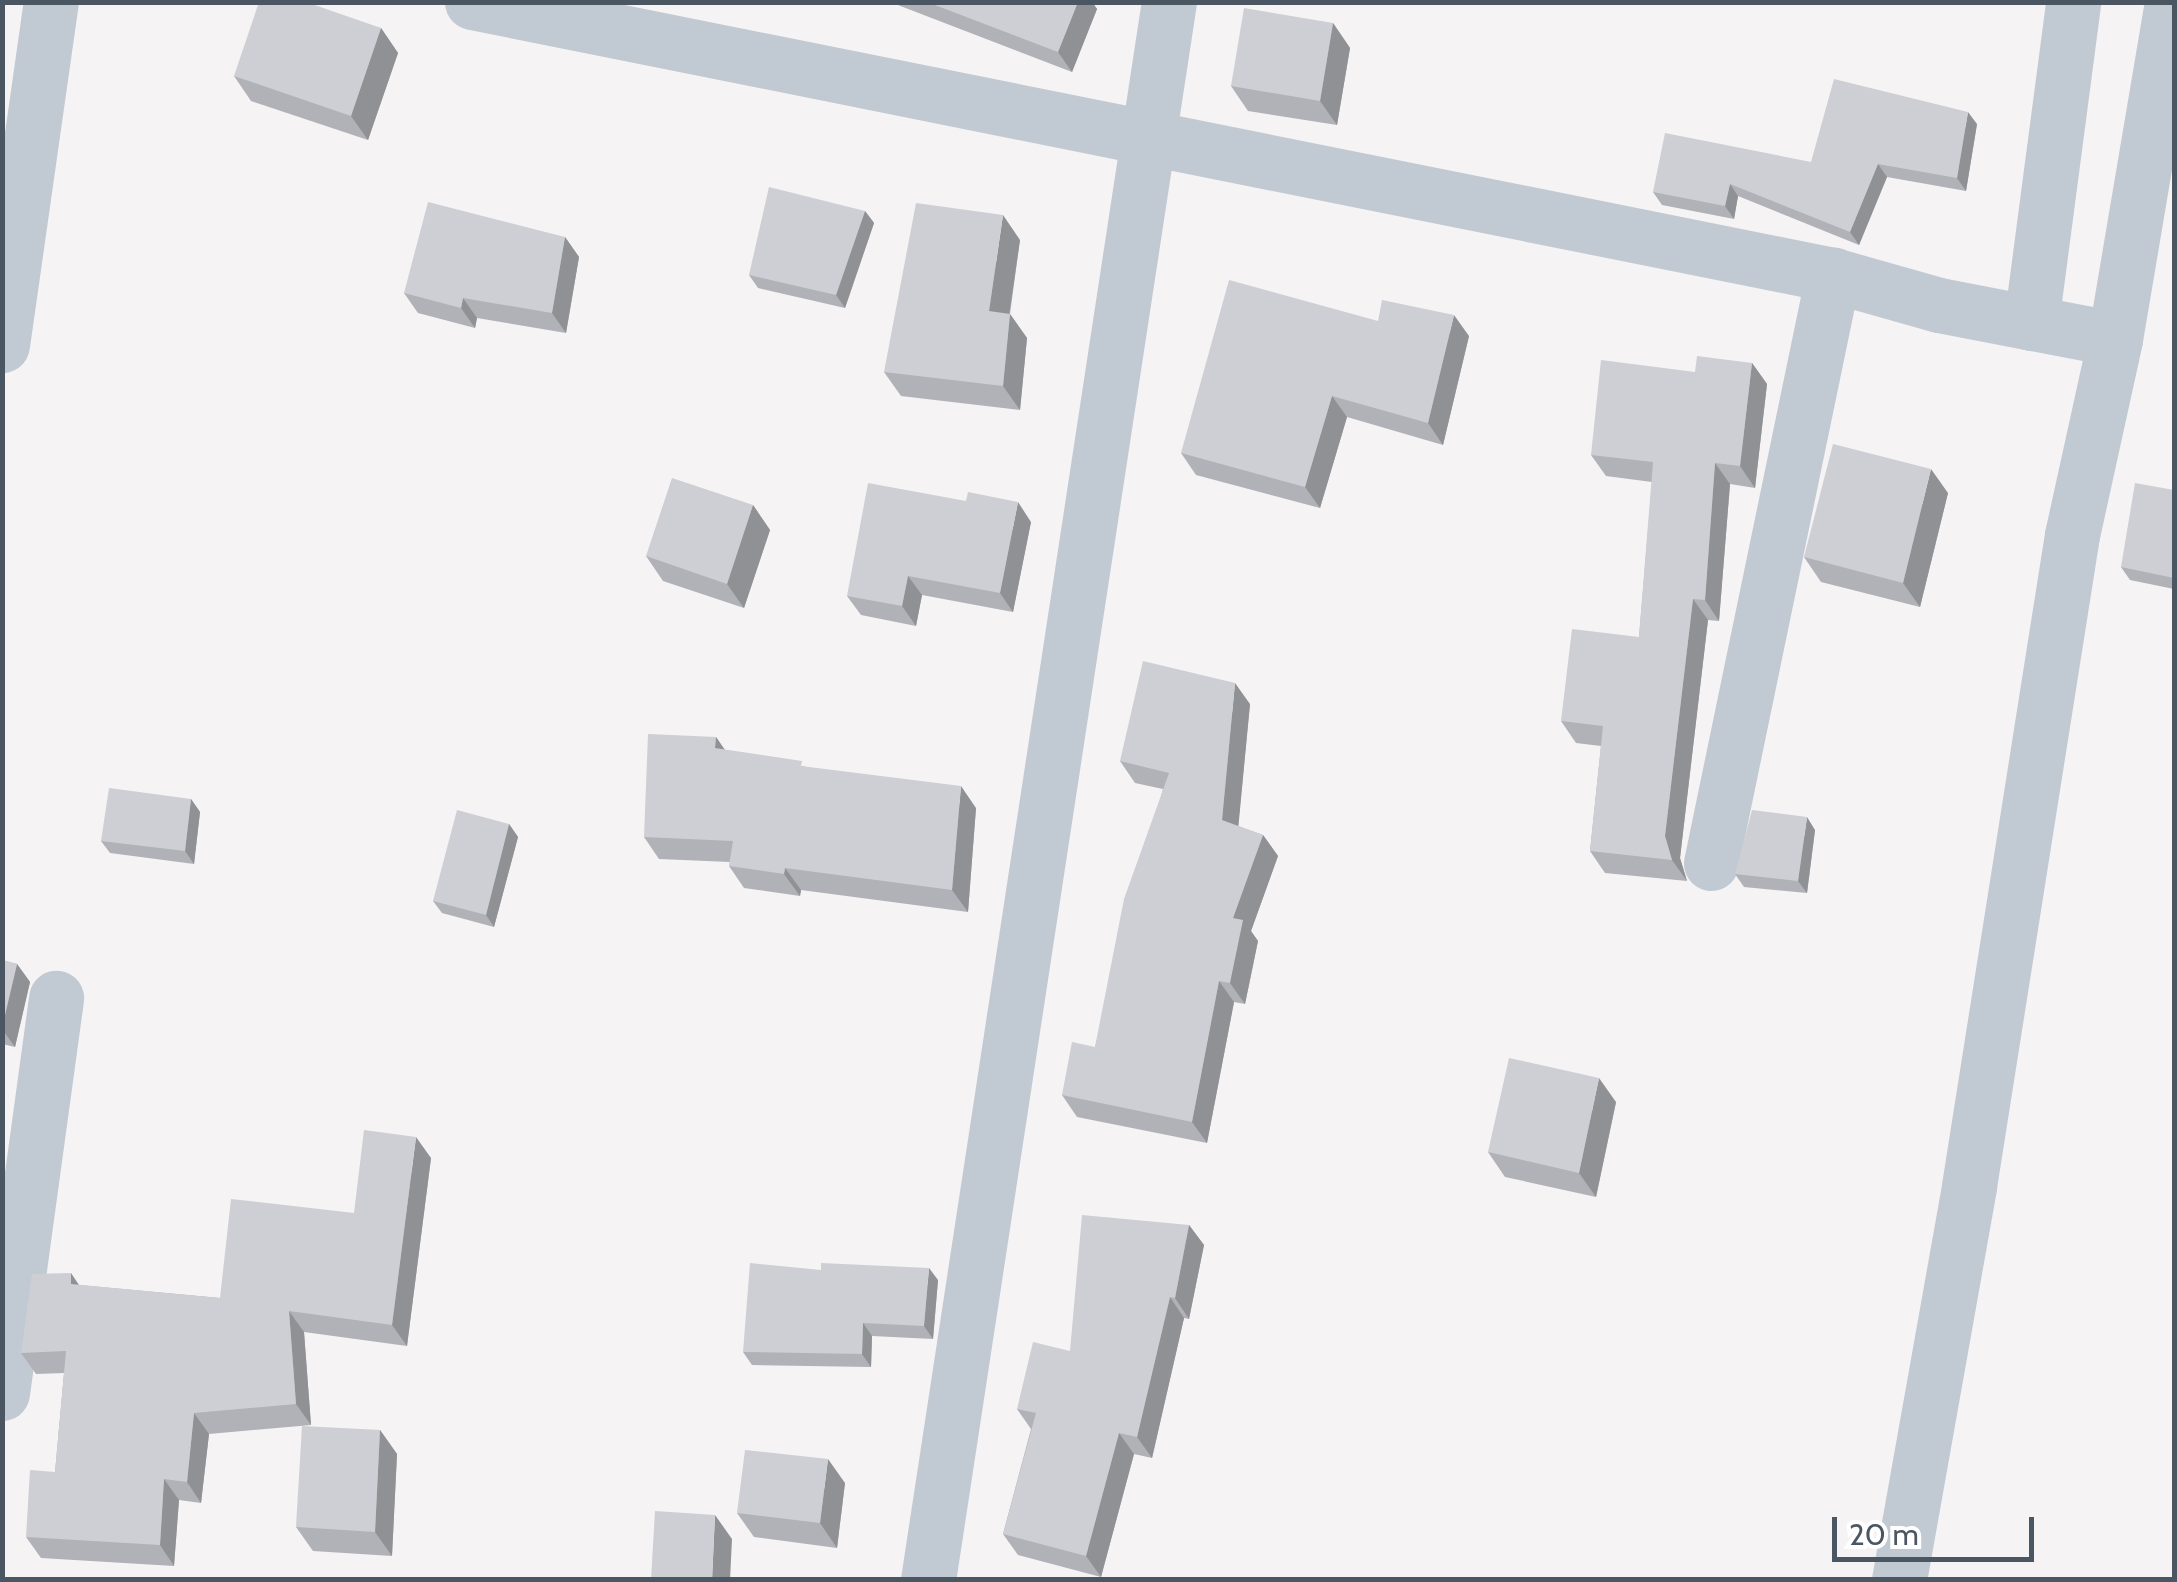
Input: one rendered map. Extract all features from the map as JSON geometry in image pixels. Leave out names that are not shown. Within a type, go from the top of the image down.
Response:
[{"type":"street","points":[[2,346],[51,2]]},
{"type":"street","points":[[472,2],[1833,275],[2075,333]]},
{"type":"street","points":[[928,1580],[1169,2]]},
{"type":"street","points":[[1899,1580],[2072,535],[2074,2]]},
{"type":"street","points":[[2075,333],[2172,2]]},
{"type":"street","points":[[1711,864],[1833,275]]},
{"type":"street","points":[[2,1393],[56,998]]},
{"type":"building","points":[[259,2],[306,2],[381,28],[351,116],[234,76]]},
{"type":"building","points":[[927,2],[1078,2],[1058,52]]},
{"type":"building","points":[[1244,8],[1333,23],[1320,101],[1231,86]]},
{"type":"building","points":[[1834,79],[1968,112],[1957,178],[1878,164],[1850,232],[1730,184],[1725,206],[1653,192],[1665,133],[1811,162]]},
{"type":"building","points":[[769,187],[865,211],[836,295],[749,275]]},
{"type":"building","points":[[428,202],[565,237],[552,313],[463,298],[461,308],[404,293]]},
{"type":"building","points":[[916,203],[1003,215],[989,311],[1010,314],[1003,386],[884,372]]},
{"type":"building","points":[[1229,280],[1378,321],[1382,300],[1454,315],[1428,423],[1332,396],[1305,487],[1181,453]]},
{"type":"building","points":[[1697,356],[1752,363],[1740,466],[1715,463],[1705,600],[1693,599],[1665,836],[1672,860],[1590,851],[1603,726],[1561,721],[1572,629],[1639,637],[1653,462],[1591,455],[1601,360],[1695,372]]},
{"type":"building","points":[[1833,444],[1931,469],[1903,583],[1804,557]]},
{"type":"building","points":[[672,478],[753,505],[727,584],[646,556]]},
{"type":"building","points":[[868,483],[966,501],[968,492],[1018,502],[1000,593],[908,576],[902,606],[847,596]]},
{"type":"building","points":[[2135,483],[2174,490],[2174,578],[2121,567]]},
{"type":"building","points":[[1143,661],[1235,683],[1222,820],[1263,835],[1233,918],[1243,920],[1230,983],[1219,981],[1192,1122],[1062,1095],[1072,1042],[1095,1047],[1124,899],[1169,773],[1120,761]]},
{"type":"building","points":[[648,734],[716,737],[715,748],[802,761],[801,766],[961,786],[952,890],[785,868],[784,874],[729,866],[733,841],[644,837]]},
{"type":"building","points":[[109,788],[191,799],[185,851],[101,841]]},
{"type":"building","points":[[457,810],[509,824],[486,915],[433,901]]},
{"type":"building","points":[[1752,810],[1807,817],[1798,881],[1735,874]]},
{"type":"building","points":[[2,960],[17,964],[2,1027]]},
{"type":"building","points":[[1509,1058],[1599,1078],[1579,1173],[1488,1152]]},
{"type":"building","points":[[364,1130],[416,1137],[392,1325],[289,1311],[296,1404],[194,1413],[187,1482],[164,1479],[160,1545],[26,1537],[30,1470],[55,1472],[66,1351],[21,1353],[32,1274],[71,1273],[71,1284],[220,1298],[231,1199],[354,1213]]},
{"type":"building","points":[[1082,1215],[1189,1225],[1175,1298],[1170,1297],[1137,1437],[1119,1433],[1086,1556],[1003,1534],[1036,1413],[1017,1409],[1033,1342],[1070,1351]]},
{"type":"building","points":[[750,1263],[821,1270],[821,1263],[929,1268],[924,1326],[863,1323],[862,1354],[743,1352]]},
{"type":"building","points":[[302,1426],[380,1430],[375,1532],[296,1527]]},
{"type":"building","points":[[745,1450],[828,1459],[820,1523],[737,1513]]},
{"type":"building","points":[[655,1511],[715,1515],[712,1580],[651,1580]]}]
